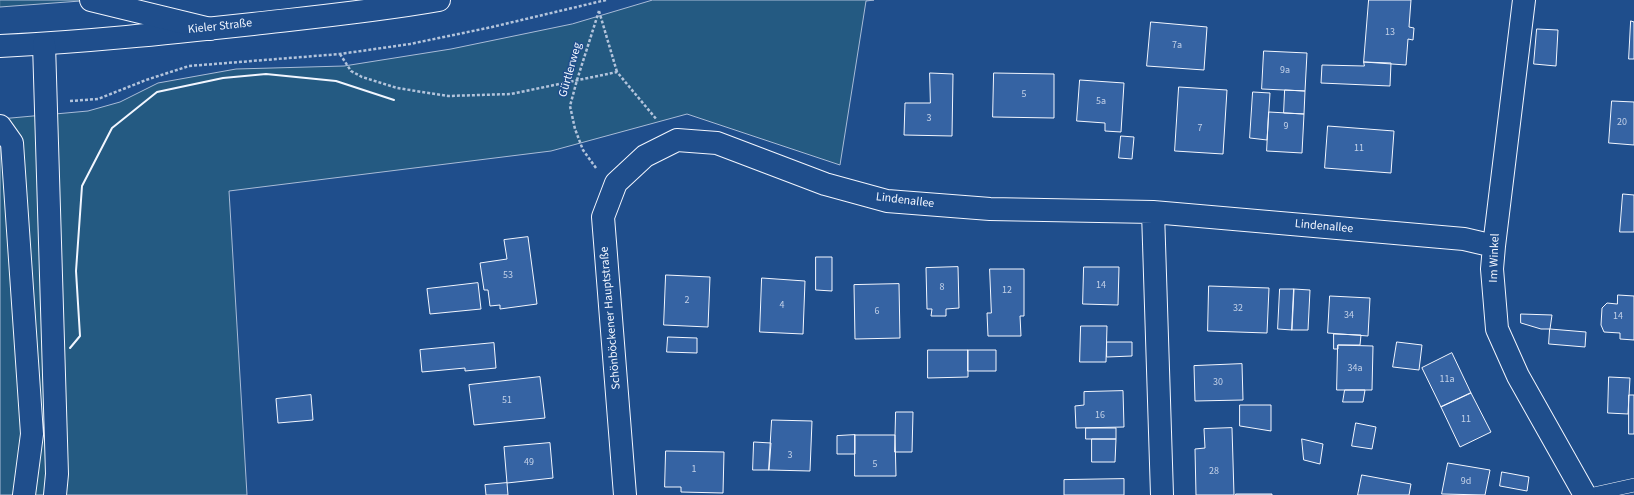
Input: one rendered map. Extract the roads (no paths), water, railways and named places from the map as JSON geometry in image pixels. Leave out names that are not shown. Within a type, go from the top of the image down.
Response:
[{"type":"main road","points":[[91,0],[210,29]]},
{"type":"main road","name":"Kieler Straße","points":[[0,46],[44,44],[210,29],[389,9],[439,0]]},
{"type":"main road","name":"Im Winkel","points":[[1524,0],[1492,269],[1497,329],[1518,376],[1585,495]]},
{"type":"main road","points":[[44,44],[57,474],[55,495]]},
{"type":"main road","points":[[0,126],[12,143],[32,434],[24,495]]},
{"type":"main road","name":"Lindenallee","points":[[677,140],[717,143],[825,184],[887,201],[990,209],[1153,212],[1464,239],[1494,246]]},
{"type":"main road","name":"Schönböckener Hauptstraße","points":[[625,495],[603,217],[616,183],[645,156],[677,140]]},
{"type":"main road","points":[[1153,212],[1162,495]]},
{"type":"lane","points":[[1589,495],[1634,485]]}]
